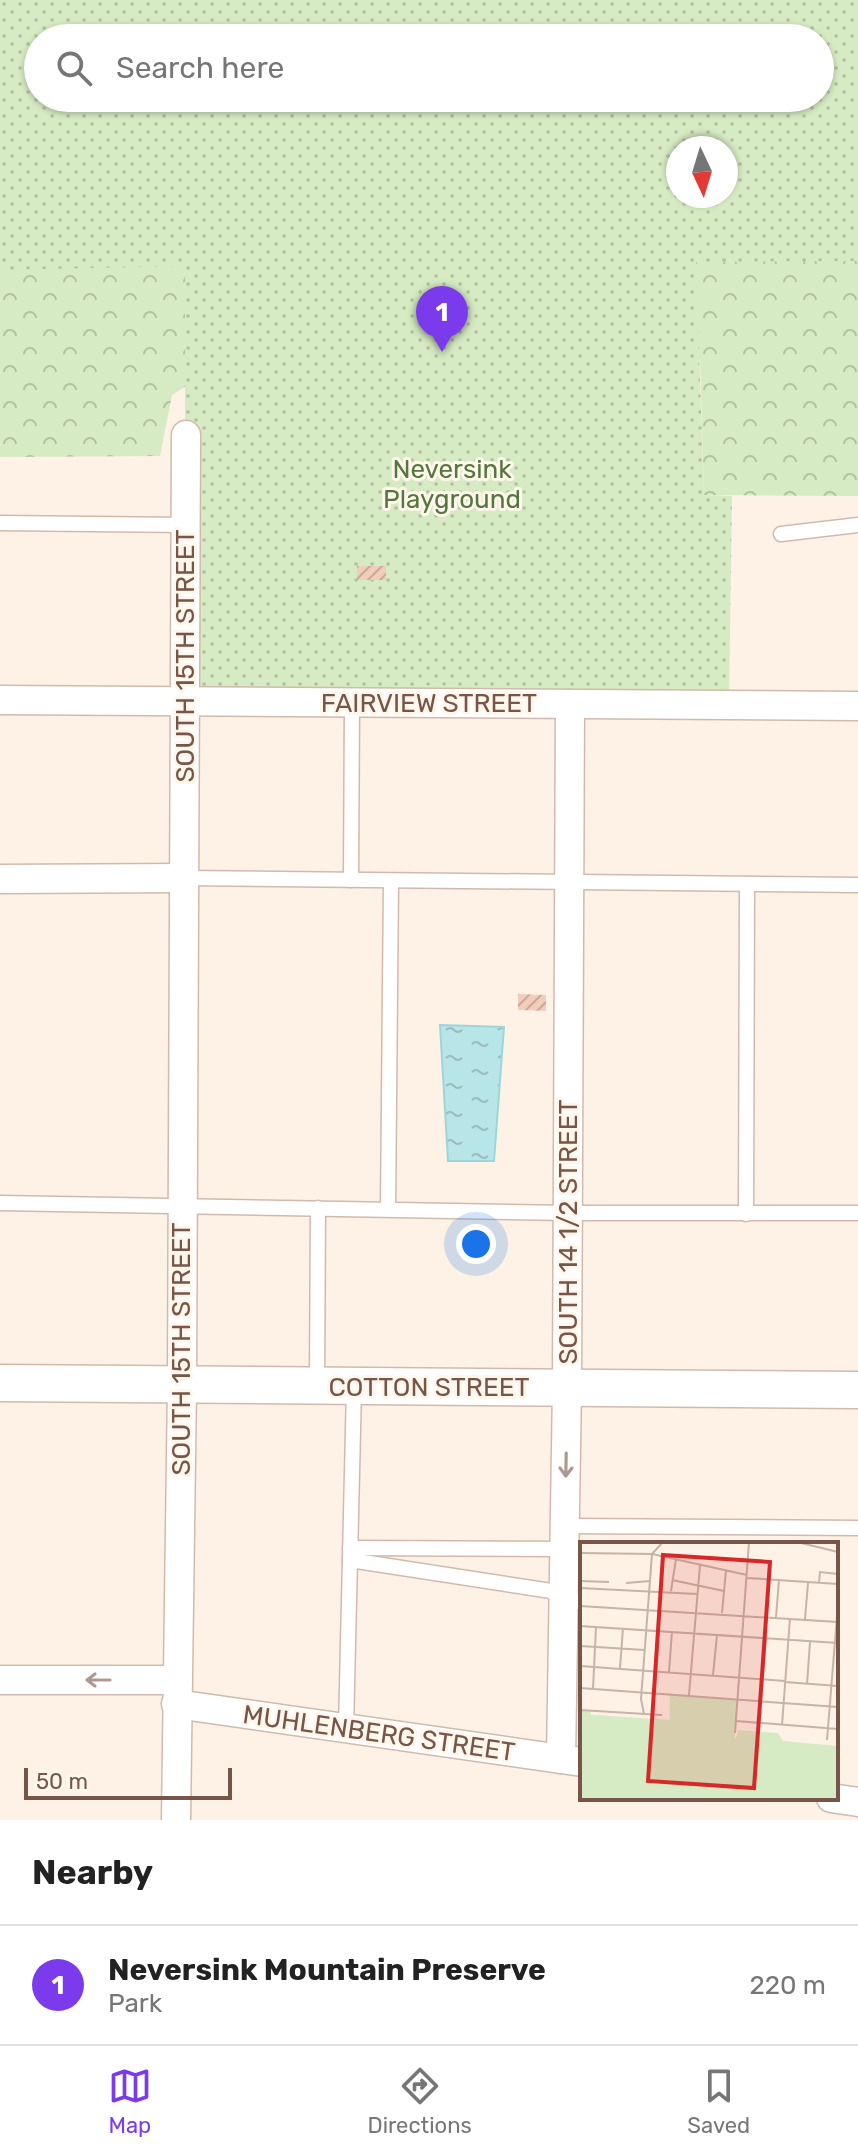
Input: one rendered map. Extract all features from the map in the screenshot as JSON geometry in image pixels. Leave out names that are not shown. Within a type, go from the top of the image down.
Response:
[{"type":"street","name":"SOUTH 15TH STREET","points":[[176,1820],[182,1385],[186,435]]},
{"type":"street","name":"FAIRVIEW STREET","points":[[0,700],[858,706]]},
{"type":"street","name":"SOUTH 14 1/2 STREET","points":[[570,704],[565,1538],[573,1602],[571,1761]]},
{"type":"street","points":[[0,879],[185,878]]},
{"type":"street","name":"COTTON STREET","points":[[0,1383],[858,1390]]},
{"type":"street","name":"MUHLENBERG STREET","points":[[0,1680],[176,1692],[346,1729],[571,1761]]},
{"type":"street","points":[[838,1799],[858,1802]]},
{"type":"lane","points":[[0,523],[186,525]]},
{"type":"lane","points":[[781,534],[858,525]]},
{"type":"lane","points":[[351,880],[352,703]]},
{"type":"lane","points":[[185,878],[858,885]]},
{"type":"lane","points":[[388,1209],[391,881]]},
{"type":"lane","points":[[746,1214],[747,884]]},
{"type":"lane","points":[[0,1203],[568,1213],[858,1213]]},
{"type":"lane","points":[[317,1386],[318,1208]]},
{"type":"lane","points":[[346,1729],[354,1387]]},
{"type":"lane","points":[[350,1554],[565,1538],[780,1528],[858,1528]]},
{"type":"lane","points":[[779,1542],[780,1528]]},
{"type":"lane","points":[[350,1554],[551,1591],[573,1602]]},
{"type":"green space","points":[[0,0],[858,0],[858,496],[704,495],[700,359],[215,367],[172,395],[160,456],[0,457]]},
{"type":"green space","name":"Neversink Playground","points":[[0,0],[858,0],[858,261],[696,262],[704,495],[732,496],[729,705],[185,701],[185,266],[0,270]]},
{"type":"water","points":[[440,1025],[504,1027],[494,1161],[448,1161]]},
{"type":"building","points":[[357,566],[386,566],[386,580],[357,580]]},
{"type":"building","points":[[518,994],[546,995],[546,1011],[518,1010]]},
{"type":"place","name":"Neversink Mountain Preserve","points":[[442,352]]}]
